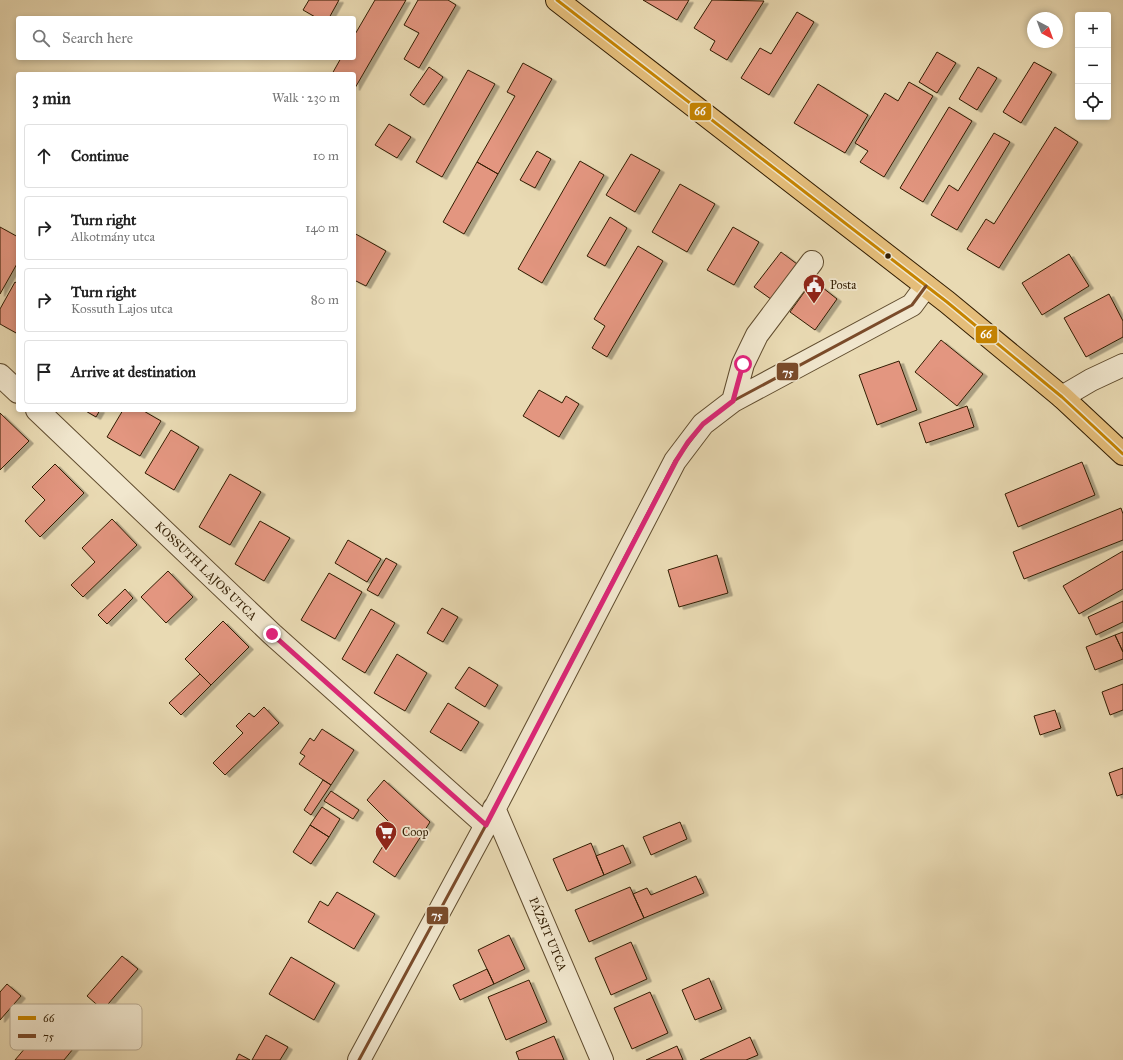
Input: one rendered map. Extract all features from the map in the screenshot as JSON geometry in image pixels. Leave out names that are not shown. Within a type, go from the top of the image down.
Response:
[{"type":"main road","points":[[557,0],[926,286],[1062,397],[1123,454]]},
{"type":"street","points":[[733,401],[743,364],[757,335],[812,262]]},
{"type":"street","points":[[359,1060],[490,817],[676,461],[688,442],[703,424],[733,401],[912,305],[926,286]]},
{"type":"street","points":[[1062,397],[1123,365]]},
{"type":"street","points":[[0,374],[16,390]]},
{"type":"street","name":"KOSSUTH LAJOS UTCA","points":[[39,412],[272,634],[490,817]]},
{"type":"street","name":"PÁZSIT UTCA","points":[[490,817],[602,1060]]},
{"type":"building","points":[[309,0],[339,0],[330,16],[314,16],[303,10]]},
{"type":"building","points":[[375,0],[406,0],[356,86],[356,72],[333,72],[340,60],[356,60],[356,33]]},
{"type":"building","points":[[418,0],[448,0],[456,5],[419,68],[404,59],[419,33],[404,25]]},
{"type":"building","points":[[643,0],[689,0],[677,20]]},
{"type":"building","points":[[712,0],[764,1],[727,60],[710,50],[715,41],[694,28]]},
{"type":"building","points":[[797,12],[814,22],[769,95],[741,78],[760,48],[771,54]]},
{"type":"building","points":[[937,52],[956,63],[937,93],[919,82]]},
{"type":"building","points":[[1034,62],[1052,72],[1021,123],[1003,112]]},
{"type":"building","points":[[523,63],[552,79],[498,174],[477,162],[515,96],[507,92]]},
{"type":"building","points":[[429,67],[443,77],[424,105],[410,95]]},
{"type":"building","points":[[978,67],[997,78],[977,110],[959,99]]},
{"type":"building","points":[[468,70],[495,84],[442,177],[416,162]]},
{"type":"building","points":[[909,82],[933,96],[884,177],[860,162],[868,151],[855,143],[885,93],[898,101]]},
{"type":"building","points":[[818,84],[868,115],[845,153],[794,123]]},
{"type":"building","points":[[949,107],[972,121],[923,202],[900,188]]},
{"type":"building","points":[[389,124],[411,137],[397,158],[375,145]]},
{"type":"building","points":[[1055,127],[1078,142],[999,268],[967,249],[986,219],[994,224]]},
{"type":"building","points":[[994,133],[1010,142],[957,230],[931,215],[949,185],[958,191]]},
{"type":"building","points":[[537,151],[551,159],[535,188],[520,180]]},
{"type":"building","points":[[631,154],[660,170],[635,212],[606,195]]},
{"type":"building","points":[[580,161],[604,175],[542,283],[518,269]]},
{"type":"building","points":[[477,162],[498,174],[464,234],[443,222]]},
{"type":"building","points":[[680,184],[715,204],[687,252],[652,232]]},
{"type":"building","points":[[610,217],[627,228],[605,266],[587,256]]},
{"type":"building","points":[[0,227],[16,236],[16,266],[0,294]]},
{"type":"building","points":[[733,227],[759,242],[734,285],[707,270]]},
{"type":"building","points":[[356,234],[386,251],[366,286],[356,281]]},
{"type":"building","points":[[638,246],[663,261],[607,357],[592,348],[605,326],[594,319]]},
{"type":"building","points":[[781,252],[801,267],[775,302],[754,287]]},
{"type":"building","points":[[1069,254],[1089,286],[1042,315],[1022,283]]},
{"type":"building","name":"Posta","points":[[813,280],[837,299],[815,330],[790,312]]},
{"type":"building","points":[[15,282],[16,333],[0,324],[0,309]]},
{"type":"building","points":[[1109,294],[1123,321],[1123,337],[1086,357],[1064,318]]},
{"type":"building","points":[[941,340],[983,374],[957,406],[915,372]]},
{"type":"building","points":[[899,361],[917,410],[877,425],[859,375]]},
{"type":"building","points":[[539,390],[562,403],[566,396],[579,404],[559,437],[523,416]]},
{"type":"building","points":[[967,406],[974,427],[926,443],[919,423]]},
{"type":"building","points":[[87,412],[99,412],[96,417]]},
{"type":"building","points":[[122,412],[145,412],[161,421],[140,456],[107,437]]},
{"type":"building","points":[[0,413],[29,441],[0,470]]},
{"type":"building","points":[[171,430],[199,447],[174,490],[145,473]]},
{"type":"building","points":[[1082,462],[1095,495],[1018,527],[1005,494]]},
{"type":"building","points":[[55,464],[84,493],[40,537],[25,521],[45,500],[32,487]]},
{"type":"building","points":[[230,474],[261,492],[230,545],[199,527]]},
{"type":"building","points":[[1121,508],[1123,514],[1123,540],[1024,579],[1013,552]]},
{"type":"building","points":[[112,519],[137,545],[83,597],[71,585],[95,562],[82,548]]},
{"type":"building","points":[[260,521],[290,538],[264,581],[235,564]]},
{"type":"building","points":[[348,540],[381,559],[367,582],[335,563]]},
{"type":"building","points":[[1123,551],[1123,589],[1079,614],[1063,586]]},
{"type":"building","points":[[717,555],[728,593],[679,607],[668,570]]},
{"type":"building","points":[[386,558],[397,564],[378,596],[367,590]]},
{"type":"building","points":[[168,571],[193,597],[166,623],[141,597]]},
{"type":"building","points":[[329,573],[362,592],[335,639],[301,620]]},
{"type":"building","points":[[125,589],[133,598],[107,624],[98,615]]},
{"type":"building","points":[[1123,601],[1123,622],[1096,635],[1088,617]]},
{"type":"building","points":[[442,608],[458,617],[443,642],[427,633]]},
{"type":"building","points":[[371,609],[395,623],[365,673],[342,659]]},
{"type":"building","points":[[223,621],[249,647],[211,685],[185,659]]},
{"type":"building","points":[[1123,632],[1123,652],[1115,635]]},
{"type":"building","points":[[1115,635],[1123,652],[1123,659],[1095,670],[1086,647]]},
{"type":"building","points":[[397,654],[427,673],[405,711],[374,693]]},
{"type":"building","points":[[469,667],[498,685],[485,707],[455,688]]},
{"type":"building","points":[[200,674],[211,685],[181,715],[169,703]]},
{"type":"building","points":[[1123,684],[1123,710],[1110,715],[1102,692]]},
{"type":"building","points":[[448,703],[479,722],[461,751],[430,732]]},
{"type":"building","points":[[264,707],[279,723],[225,775],[213,763],[243,733],[236,726],[249,713],[254,717]]},
{"type":"building","points":[[1055,710],[1061,728],[1040,735],[1034,716]]},
{"type":"building","points":[[322,729],[354,750],[331,785],[299,764],[305,756],[300,753],[310,738],[314,741]]},
{"type":"building","points":[[1123,768],[1123,794],[1117,796],[1109,773]]},
{"type":"building","points":[[323,780],[331,785],[311,815],[304,810]]},
{"type":"building","points":[[384,780],[430,822],[395,877],[373,862],[388,838],[388,821],[367,800]]},
{"type":"building","points":[[331,791],[359,810],[353,819],[324,801]]},
{"type":"building","points":[[322,807],[340,819],[329,837],[310,825]]},
{"type":"building","points":[[680,822],[687,839],[651,855],[643,837]]},
{"type":"building","points":[[310,825],[329,837],[311,864],[293,852]]},
{"type":"building","points":[[591,843],[604,875],[567,891],[553,859]]},
{"type":"building","points":[[623,845],[631,863],[604,875],[596,856]]},
{"type":"building","points":[[696,876],[704,893],[644,918],[633,894],[647,888],[651,895]]},
{"type":"building","points":[[630,887],[644,918],[589,942],[575,910]]},
{"type":"building","points":[[337,892],[375,914],[354,949],[308,922],[320,901],[328,906]]},
{"type":"building","points":[[509,935],[525,969],[494,984],[478,950]]},
{"type":"building","points":[[631,942],[647,979],[611,995],[595,958]]},
{"type":"building","points":[[122,956],[138,969],[108,1004],[96,1004],[87,996]]},
{"type":"building","points":[[291,957],[335,983],[314,1020],[269,994]]},
{"type":"building","points":[[487,969],[494,984],[460,1000],[453,985]]},
{"type":"building","points":[[709,978],[722,1009],[695,1020],[682,990]]},
{"type":"building","points":[[529,980],[547,1022],[506,1040],[488,997]]},
{"type":"building","points":[[7,984],[21,996],[14,1004],[10,1004],[10,1009],[0,1020],[0,992]]},
{"type":"building","points":[[650,992],[668,1033],[632,1049],[614,1008]]},
{"type":"building","points":[[266,1035],[288,1047],[280,1060],[252,1060]]},
{"type":"building","points":[[554,1036],[564,1060],[519,1060],[516,1052]]},
{"type":"building","points":[[750,1037],[758,1055],[746,1060],[700,1060]]},
{"type":"building","points":[[677,1046],[683,1060],[646,1060]]},
{"type":"building","points":[[23,1050],[72,1050],[64,1060],[15,1060]]},
{"type":"building","points":[[239,1054],[250,1060],[236,1060]]},
{"type":"transit line","name":"66","points":[[557,0],[947,302],[1062,397],[1123,454]]},
{"type":"transit line","name":"75","points":[[359,1060],[486,825],[675,461],[703,424],[733,401],[912,305],[926,286]]},
{"type":"place","name":"Posta","points":[[814,304]]},
{"type":"place","name":"Coop","points":[[386,852]]},
{"type":"route","points":[[272,634],[486,825],[676,461],[688,442],[703,424],[733,401],[743,364]]}]
